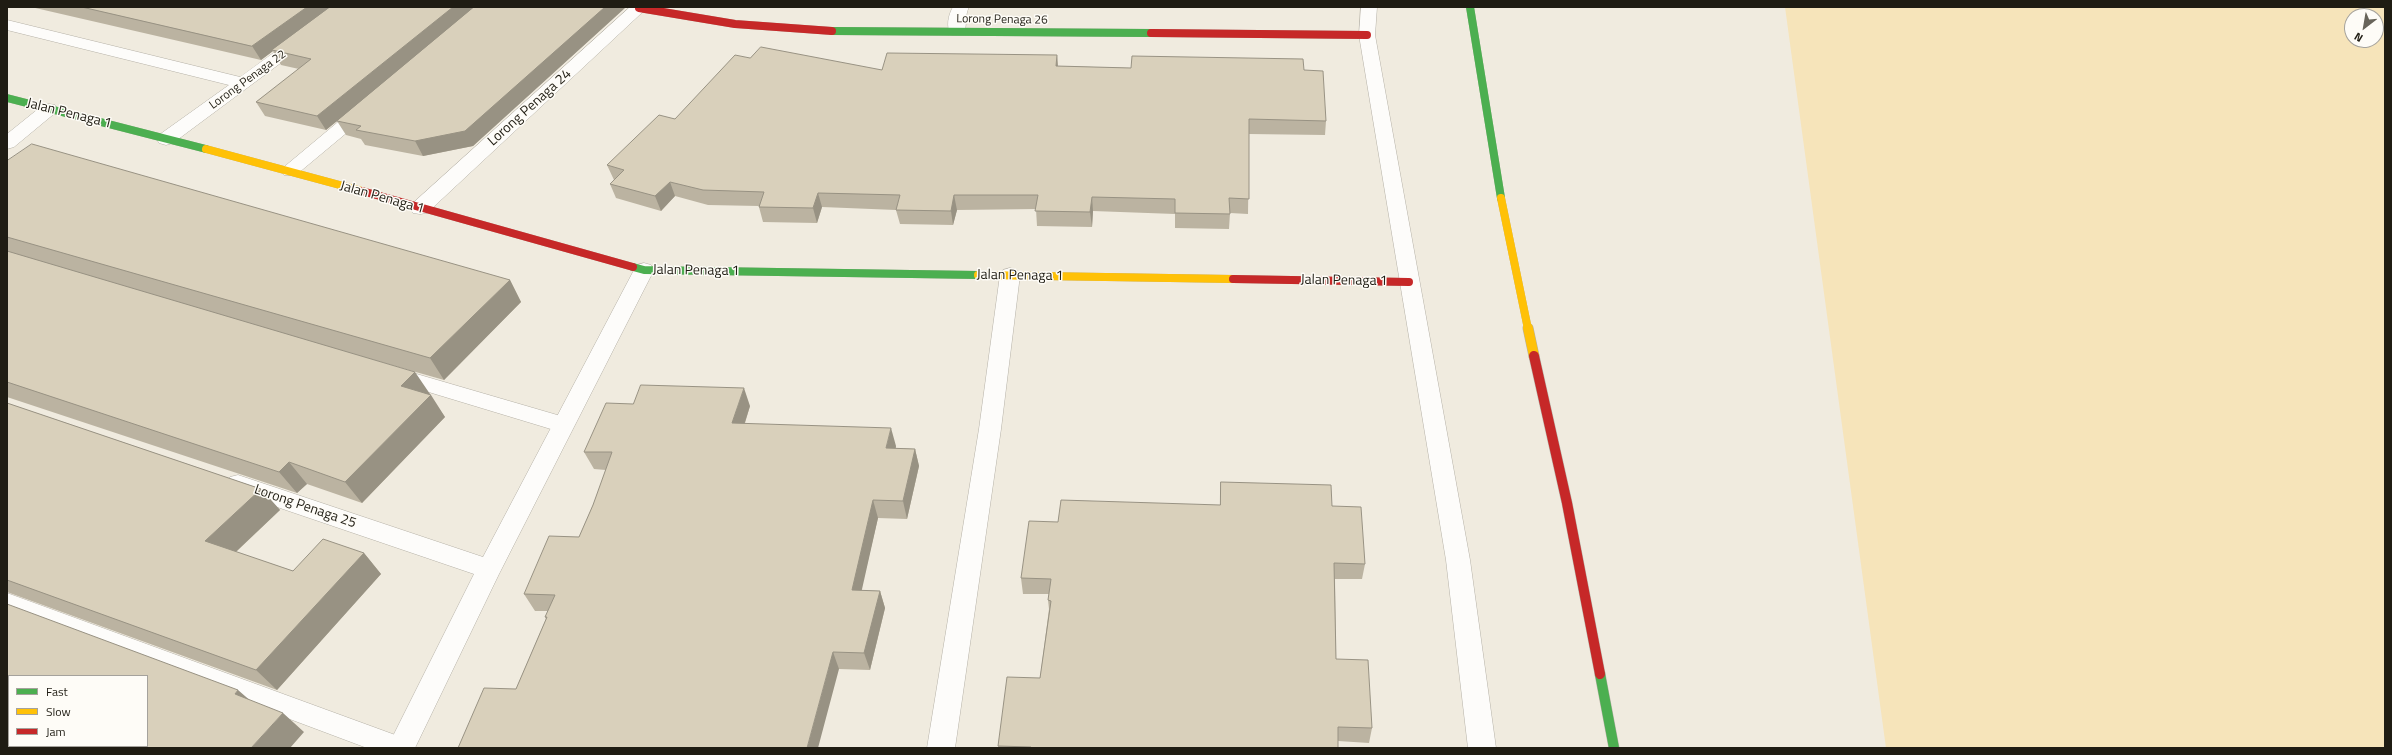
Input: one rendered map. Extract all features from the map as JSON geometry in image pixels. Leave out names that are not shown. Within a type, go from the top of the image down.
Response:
[{"type":"street","name":"Lorong Penaga 22","points":[[166,139],[348,7]]},
{"type":"street","name":"Lorong Penaga 26","points":[[639,7],[701,20],[798,30],[1367,35]]},
{"type":"street","name":"Lorong Penaga 24","points":[[420,208],[639,7]]},
{"type":"street","points":[[957,31],[957,14],[961,7]]},
{"type":"street","points":[[1369,7],[1367,35],[1458,560],[1482,748]]},
{"type":"street","points":[[1470,7],[1509,245],[1567,504],[1614,748]]},
{"type":"street","points":[[7,25],[243,83]]},
{"type":"street","name":"Jalan Penaga 1","points":[[7,98],[290,171],[644,270],[1409,282]]},
{"type":"street","points":[[7,143],[49,109]]},
{"type":"street","points":[[401,748],[489,569],[644,270]]},
{"type":"street","points":[[941,748],[990,429],[1010,275]]},
{"type":"street","name":"Lorong Penaga 25","points":[[218,478],[489,569]]},
{"type":"lane","points":[[290,171],[374,102]]},
{"type":"lane","points":[[381,370],[564,425]]},
{"type":"lane","points":[[7,603],[398,748]]},
{"type":"shaded area","points":[[1785,7],[2385,7],[2385,748],[1886,748]]},
{"type":"building","points":[[82,7],[307,7],[252,46]]},
{"type":"building","points":[[330,7],[453,7],[317,116],[256,102],[311,59],[272,50]]},
{"type":"building","points":[[474,7],[605,7],[465,131],[415,141],[356,130],[361,126],[337,121]]},
{"type":"building","points":[[761,47],[882,70],[887,53],[1057,55],[1056,66],[1131,68],[1132,56],[1303,59],[1304,70],[1323,71],[1326,121],[1249,119],[1249,199],[1229,198],[1230,214],[1175,213],[1175,199],[1092,197],[1090,212],[1035,211],[1038,195],[954,195],[951,211],[896,210],[900,195],[818,193],[813,208],[759,207],[764,192],[703,190],[670,182],[655,196],[610,184],[624,170],[607,165],[659,115],[675,119],[735,55],[750,58]]},
{"type":"building","points":[[32,144],[510,280],[430,358],[7,237],[7,161]]},
{"type":"building","points":[[7,251],[415,372],[401,386],[431,395],[345,482],[289,462],[279,472],[7,382]]},
{"type":"building","points":[[641,385],[744,388],[732,423],[891,428],[886,448],[915,449],[903,501],[873,500],[852,590],[880,591],[864,653],[833,652],[807,748],[458,748],[484,688],[516,689],[555,595],[524,594],[549,536],[579,537],[593,505],[612,452],[584,452],[606,403],[633,404]]},
{"type":"building","points":[[7,403],[261,489],[205,541],[293,571],[323,539],[364,553],[256,670],[7,580]]},
{"type":"building","points":[[1221,482],[1331,485],[1332,506],[1361,507],[1365,564],[1334,563],[1336,659],[1368,660],[1372,728],[1338,727],[1338,748],[1031,748],[998,746],[1007,677],[1040,678],[1051,601],[1048,600],[1051,579],[1021,578],[1029,521],[1058,522],[1061,500],[1220,505]]},
{"type":"building","points":[[7,604],[238,690],[235,694],[283,713],[251,748],[7,748]]},
{"type":"traffic: fast","points":[[1470,7],[1501,198]]},
{"type":"traffic: fast","points":[[832,31],[1151,33]]},
{"type":"traffic: fast","points":[[7,98],[206,149]]},
{"type":"traffic: fast","points":[[633,267],[644,270],[978,275]]},
{"type":"traffic: fast","points":[[1600,674],[1614,748]]},
{"type":"traffic: slow","points":[[206,149],[362,191]]},
{"type":"traffic: slow","points":[[1501,198],[1509,245],[1534,356]]},
{"type":"traffic: slow","points":[[978,275],[1233,279]]},
{"type":"traffic: jam","points":[[639,8],[687,17],[759,27],[808,31],[832,31]]},
{"type":"traffic: jam","points":[[1151,33],[1367,35]]},
{"type":"traffic: jam","points":[[362,191],[633,267]]},
{"type":"traffic: jam","points":[[1233,279],[1409,282]]},
{"type":"traffic: jam","points":[[1534,356],[1567,503],[1600,674]]}]
